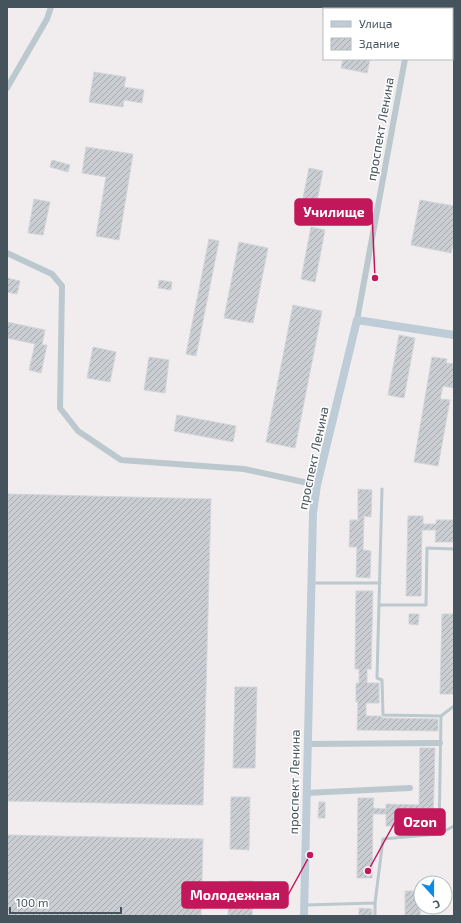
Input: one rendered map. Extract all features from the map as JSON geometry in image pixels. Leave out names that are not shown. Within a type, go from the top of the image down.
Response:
[{"type":"street","points":[[7,88],[47,19],[51,7]]},
{"type":"street","name":"проспект Ленина","points":[[304,916],[313,513],[317,485],[357,320],[405,60]]},
{"type":"street","points":[[7,253],[52,274],[62,286],[60,408],[78,431],[121,460],[244,469],[317,485]]},
{"type":"street","points":[[357,320],[454,335]]},
{"type":"street","points":[[307,744],[440,743]]},
{"type":"street","points":[[306,793],[410,788]]},
{"type":"lane","points":[[382,489],[377,678],[382,680],[383,715],[441,716],[454,706]]},
{"type":"lane","points":[[379,605],[426,605],[427,548],[454,549]]},
{"type":"lane","points":[[311,583],[380,583]]},
{"type":"lane","points":[[439,834],[441,716]]},
{"type":"lane","points":[[375,916],[375,903],[383,839],[439,834],[454,826]]},
{"type":"lane","points":[[304,906],[375,903]]},
{"type":"building","points":[[343,60],[370,60],[367,73],[341,68]]},
{"type":"building","points":[[94,72],[126,77],[124,87],[144,90],[142,103],[124,100],[123,107],[89,102]]},
{"type":"building","points":[[86,147],[133,154],[119,240],[96,236],[106,177],[82,173]]},
{"type":"building","points":[[52,160],[70,165],[68,172],[50,167]]},
{"type":"building","points":[[309,168],[323,171],[316,206],[302,203]]},
{"type":"building","points":[[34,199],[50,202],[43,235],[28,233]]},
{"type":"building","points":[[420,200],[454,206],[454,239],[451,253],[411,245]]},
{"type":"building","points":[[311,227],[325,230],[315,282],[301,279]]},
{"type":"building","points":[[209,239],[219,241],[196,356],[186,354]]},
{"type":"building","points":[[239,242],[268,248],[253,323],[224,318]]},
{"type":"building","points":[[7,278],[20,281],[17,294],[7,292]]},
{"type":"building","points":[[159,280],[172,282],[171,290],[158,288]]},
{"type":"building","points":[[293,305],[322,311],[295,448],[266,442]]},
{"type":"building","points":[[7,322],[45,330],[42,345],[47,345],[41,373],[29,370],[35,344],[7,338]]},
{"type":"building","points":[[399,335],[415,338],[404,398],[388,395]]},
{"type":"building","points":[[93,347],[116,352],[110,382],[87,378]]},
{"type":"building","points":[[149,357],[169,360],[165,393],[144,390]]},
{"type":"building","points":[[432,357],[447,359],[446,363],[454,364],[454,388],[443,386],[440,399],[450,400],[438,466],[414,462]]},
{"type":"building","points":[[177,415],[236,426],[233,442],[174,431]]},
{"type":"building","points":[[358,489],[372,490],[371,517],[364,516],[363,550],[371,551],[370,578],[356,577],[357,547],[349,547],[350,520],[358,520]]},
{"type":"building","points":[[8,494],[211,499],[203,805],[7,801]]},
{"type":"building","points":[[408,516],[423,516],[423,524],[436,524],[436,520],[454,520],[454,542],[435,542],[436,530],[422,530],[421,596],[406,596]]},
{"type":"building","points":[[356,591],[373,591],[371,669],[367,669],[367,683],[379,683],[379,703],[366,703],[366,716],[380,716],[383,718],[438,719],[438,731],[357,730],[358,702],[356,702],[356,683],[359,683],[359,669],[355,669]]},
{"type":"building","points":[[409,614],[419,614],[418,625],[409,624]]},
{"type":"building","points":[[442,614],[454,614],[454,694],[440,694]]},
{"type":"building","points":[[235,687],[257,687],[255,768],[233,768]]},
{"type":"building","points":[[420,748],[435,748],[433,826],[386,826],[386,814],[373,814],[372,878],[357,878],[358,798],[374,798],[373,808],[386,809],[386,804],[419,805]]},
{"type":"building","points":[[231,797],[250,797],[249,850],[230,849]]},
{"type":"building","points":[[319,802],[325,802],[325,818],[318,818]]},
{"type":"building","points":[[7,835],[203,839],[201,916],[7,916]]},
{"type":"building","points":[[229,881],[253,881],[252,916],[228,916]]},
{"type":"building","points":[[405,891],[413,891],[413,915],[420,916],[405,916]]},
{"type":"building","points":[[359,908],[372,909],[372,916],[359,916]]},
{"type":"place","name":"Училище","points":[[375,278]]},
{"type":"place","name":"Молодежная","points":[[310,855]]},
{"type":"place","name":"Ozon","points":[[368,871]]}]
